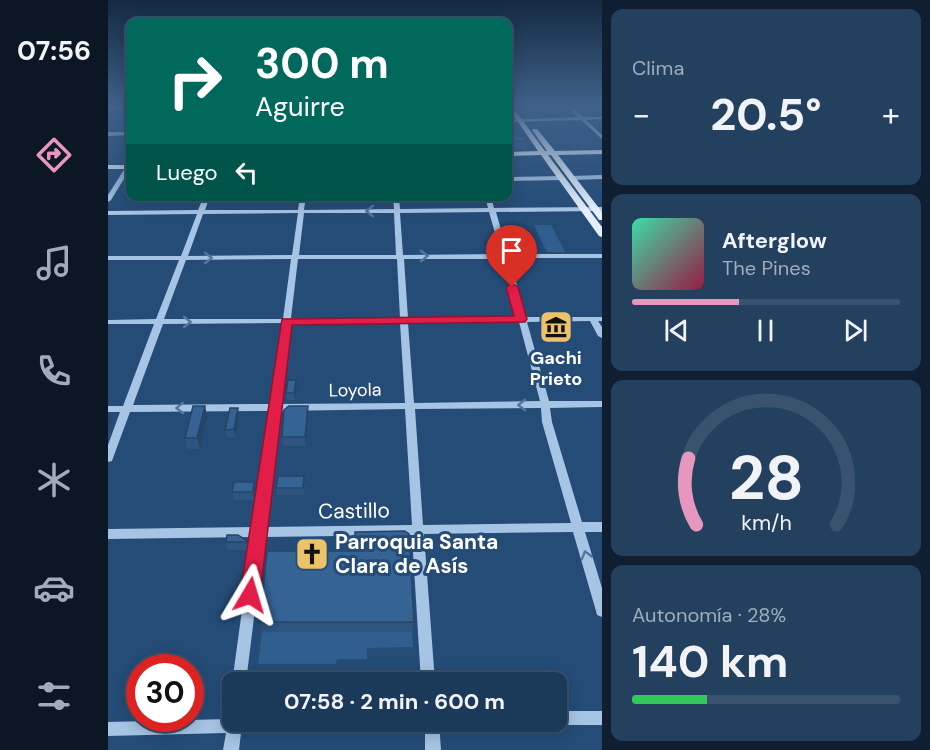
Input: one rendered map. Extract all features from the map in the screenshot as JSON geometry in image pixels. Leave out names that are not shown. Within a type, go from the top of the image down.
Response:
[{"type":"main road","points":[[534,141],[566,178],[598,209],[602,218]]},
{"type":"main road","points":[[544,141],[584,209],[602,234]]},
{"type":"main road","points":[[512,154],[602,152]]},
{"type":"main road","points":[[108,167],[126,166]]},
{"type":"street","points":[[108,200],[126,172]]},
{"type":"street","points":[[512,179],[602,177]]},
{"type":"street","points":[[108,458],[205,201]]},
{"type":"street","points":[[240,672],[302,201]]},
{"type":"street","points":[[396,201],[427,672]]},
{"type":"street","points":[[489,201],[545,405],[547,422],[602,611]]},
{"type":"street","points":[[108,213],[598,209]]},
{"type":"street","points":[[108,258],[602,256]]},
{"type":"street","points":[[108,322],[597,319],[602,336]]},
{"type":"street","name":"Loyola","points":[[108,409],[602,404]]},
{"type":"street","name":"Castillo","points":[[108,534],[602,527]]},
{"type":"street","points":[[567,718],[602,718]]},
{"type":"street","points":[[108,729],[222,724]]},
{"type":"street","points":[[231,750],[233,732]]},
{"type":"street","points":[[432,732],[433,750]]},
{"type":"shaded area","points":[[534,225],[551,225],[565,252],[547,252]]},
{"type":"shaded area","points":[[262,632],[412,632],[413,647],[367,648],[367,659],[337,659],[336,664],[258,664]]},
{"type":"building","points":[[288,380],[296,380],[294,393],[286,393]]},
{"type":"building","points":[[193,406],[205,406],[197,438],[185,438]]},
{"type":"building","points":[[289,406],[308,406],[305,437],[282,437],[284,410]]},
{"type":"building","points":[[230,408],[238,408],[234,429],[225,430]]},
{"type":"building","points":[[278,476],[304,476],[303,488],[276,488]]},
{"type":"building","points":[[234,482],[254,482],[253,492],[232,492]]},
{"type":"building","points":[[405,531],[409,534],[414,622],[260,622],[267,551],[355,551],[355,532]]},
{"type":"building","points":[[227,535],[238,535],[247,542],[226,542]]},
{"type":"place","name":"Gachi Prieto","points":[[556,327]]},
{"type":"place","name":"Parroquia Santa Clara de Asís","points":[[312,554]]},
{"type":"route","points":[[250,595],[286,322],[521,319],[512,287]]}]
